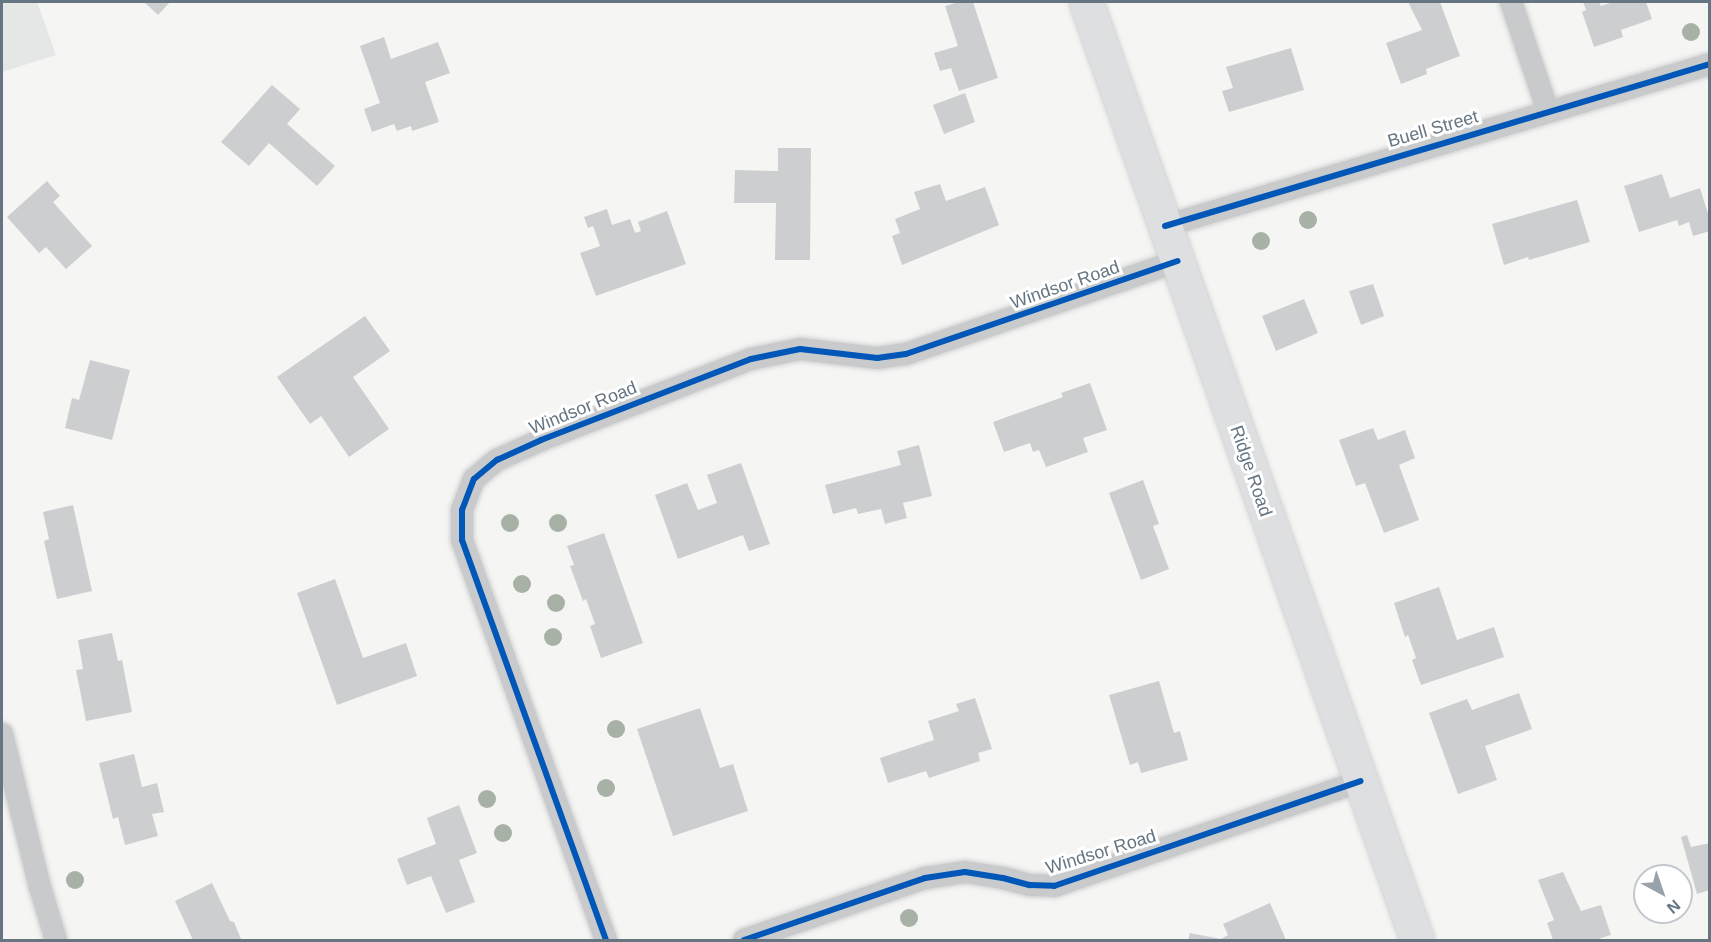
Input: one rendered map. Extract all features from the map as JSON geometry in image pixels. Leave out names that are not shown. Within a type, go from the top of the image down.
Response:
[{"type":"main road","name":"Ridge Road","points":[[1086,2],[1417,940]]},
{"type":"street","points":[[1511,2],[1548,111]]},
{"type":"street","name":"Buell Street","points":[[1165,226],[1710,64]]},
{"type":"street","name":"Windsor Road","points":[[606,940],[462,540],[462,510],[474,479],[497,460],[541,440],[751,358],[800,349],[877,358],[906,354],[1177,261]]},
{"type":"street","points":[[2,734],[40,887],[56,940]]},
{"type":"street","name":"Windsor Road","points":[[744,940],[925,878],[965,872],[1030,885],[1054,885],[1361,781]]},
{"type":"shaded area","points":[[2,2],[37,2],[56,55],[2,72]]},
{"type":"building","points":[[144,2],[170,2],[158,15]]},
{"type":"building","points":[[959,2],[973,2],[998,78],[959,91],[951,68],[940,71],[934,53],[958,46],[945,6]]},
{"type":"building","points":[[1408,2],[1440,2],[1460,56],[1426,69],[1427,74],[1401,84],[1386,43],[1422,30]]},
{"type":"building","points":[[1583,2],[1599,2],[1601,6],[1613,2],[1646,2],[1652,19],[1621,30],[1623,37],[1594,47],[1582,12],[1586,10]]},
{"type":"building","points":[[384,37],[391,59],[438,42],[450,73],[425,82],[439,122],[412,131],[411,126],[397,131],[394,124],[372,132],[364,109],[380,103],[360,46]]},
{"type":"building","points":[[1291,48],[1304,90],[1229,112],[1222,91],[1233,88],[1226,67]]},
{"type":"building","points":[[272,85],[300,109],[287,124],[335,166],[317,186],[269,143],[249,166],[221,142]]},
{"type":"building","points":[[965,93],[975,122],[944,134],[933,105]]},
{"type":"building","points":[[778,148],[811,148],[810,260],[775,260],[776,203],[734,203],[735,170],[778,171]]},
{"type":"building","points":[[1662,174],[1670,198],[1700,188],[1710,220],[1710,231],[1693,236],[1689,222],[1679,226],[1677,220],[1639,232],[1624,186]]},
{"type":"building","points":[[47,181],[60,196],[53,202],[92,246],[66,269],[46,247],[39,253],[7,217]]},
{"type":"building","points":[[940,184],[946,201],[985,187],[999,225],[902,265],[892,236],[900,233],[895,219],[920,209],[914,192]]},
{"type":"building","points":[[1577,200],[1590,242],[1504,265],[1492,224]]},
{"type":"building","points":[[607,209],[612,225],[630,219],[635,233],[641,231],[638,222],[667,211],[686,264],[596,296],[580,253],[600,246],[593,226],[588,228],[584,217]]},
{"type":"building","points":[[1373,284],[1384,316],[1361,325],[1349,291]]},
{"type":"building","points":[[1304,299],[1318,333],[1276,351],[1262,316]]},
{"type":"building","points":[[365,316],[390,351],[353,377],[389,429],[349,457],[321,416],[310,424],[277,377]]},
{"type":"building","points":[[90,360],[130,370],[112,440],[65,428],[72,398],[79,400]]},
{"type":"building","points":[[1090,383],[1107,430],[1083,438],[1088,452],[1046,467],[1039,450],[1033,452],[1030,443],[1004,452],[993,422],[1063,397],[1061,393]]},
{"type":"building","points":[[1373,428],[1378,440],[1405,430],[1415,458],[1399,465],[1419,520],[1384,533],[1365,483],[1356,486],[1339,440]]},
{"type":"building","points":[[919,445],[932,496],[903,503],[907,518],[885,524],[881,509],[858,514],[856,508],[833,514],[825,485],[901,465],[897,451]]},
{"type":"building","points":[[741,463],[770,544],[749,551],[743,535],[678,559],[655,495],[687,483],[698,510],[717,503],[707,475]]},
{"type":"building","points":[[1143,480],[1159,524],[1153,526],[1169,569],[1141,580],[1109,493]]},
{"type":"building","points":[[73,505],[92,591],[57,599],[44,541],[49,539],[43,512]]},
{"type":"building","points":[[604,533],[643,643],[601,658],[590,626],[595,624],[586,599],[583,601],[570,566],[574,565],[567,546]]},
{"type":"building","points":[[335,579],[363,658],[406,643],[417,676],[337,705],[297,593]]},
{"type":"building","points":[[1439,587],[1457,640],[1494,627],[1504,657],[1421,685],[1412,660],[1416,658],[1408,635],[1405,637],[1394,603]]},
{"type":"building","points":[[112,633],[118,661],[122,660],[132,712],[86,721],[76,670],[83,669],[78,640]]},
{"type":"building","points":[[1159,681],[1174,733],[1180,731],[1188,760],[1141,773],[1138,762],[1130,765],[1109,695]]},
{"type":"building","points":[[1519,693],[1532,729],[1485,746],[1497,780],[1458,794],[1429,713],[1467,699],[1472,710]]},
{"type":"building","points":[[975,698],[992,749],[978,753],[980,761],[929,778],[926,771],[888,783],[880,758],[934,740],[928,721],[959,711],[956,704]]},
{"type":"building","points":[[700,708],[720,768],[733,764],[748,811],[673,836],[637,729]]},
{"type":"building","points":[[134,754],[142,787],[157,783],[164,812],[152,814],[158,836],[125,845],[118,817],[113,819],[99,763]]},
{"type":"building","points":[[459,805],[477,853],[459,860],[475,902],[446,913],[431,876],[407,885],[397,859],[436,844],[427,818]]},
{"type":"building","points":[[1687,835],[1691,847],[1710,843],[1710,890],[1697,894],[1693,880],[1693,864],[1689,864],[1681,837]]},
{"type":"building","points":[[1563,872],[1581,911],[1601,905],[1611,935],[1595,940],[1553,940],[1547,923],[1554,920],[1538,880]]},
{"type":"building","points":[[212,883],[241,939],[193,940],[175,901]]},
{"type":"building","points":[[1270,903],[1286,940],[1188,940],[1190,933],[1221,939],[1228,935],[1223,924]]},
{"type":"cycle path","points":[[1165,226],[1710,64]]},
{"type":"cycle path","points":[[606,940],[462,540],[462,510],[474,479],[497,460],[541,440],[751,359],[800,349],[877,358],[906,354],[1177,261]]},
{"type":"cycle path","points":[[744,940],[925,878],[965,872],[1030,885],[1054,886],[1361,781]]}]
